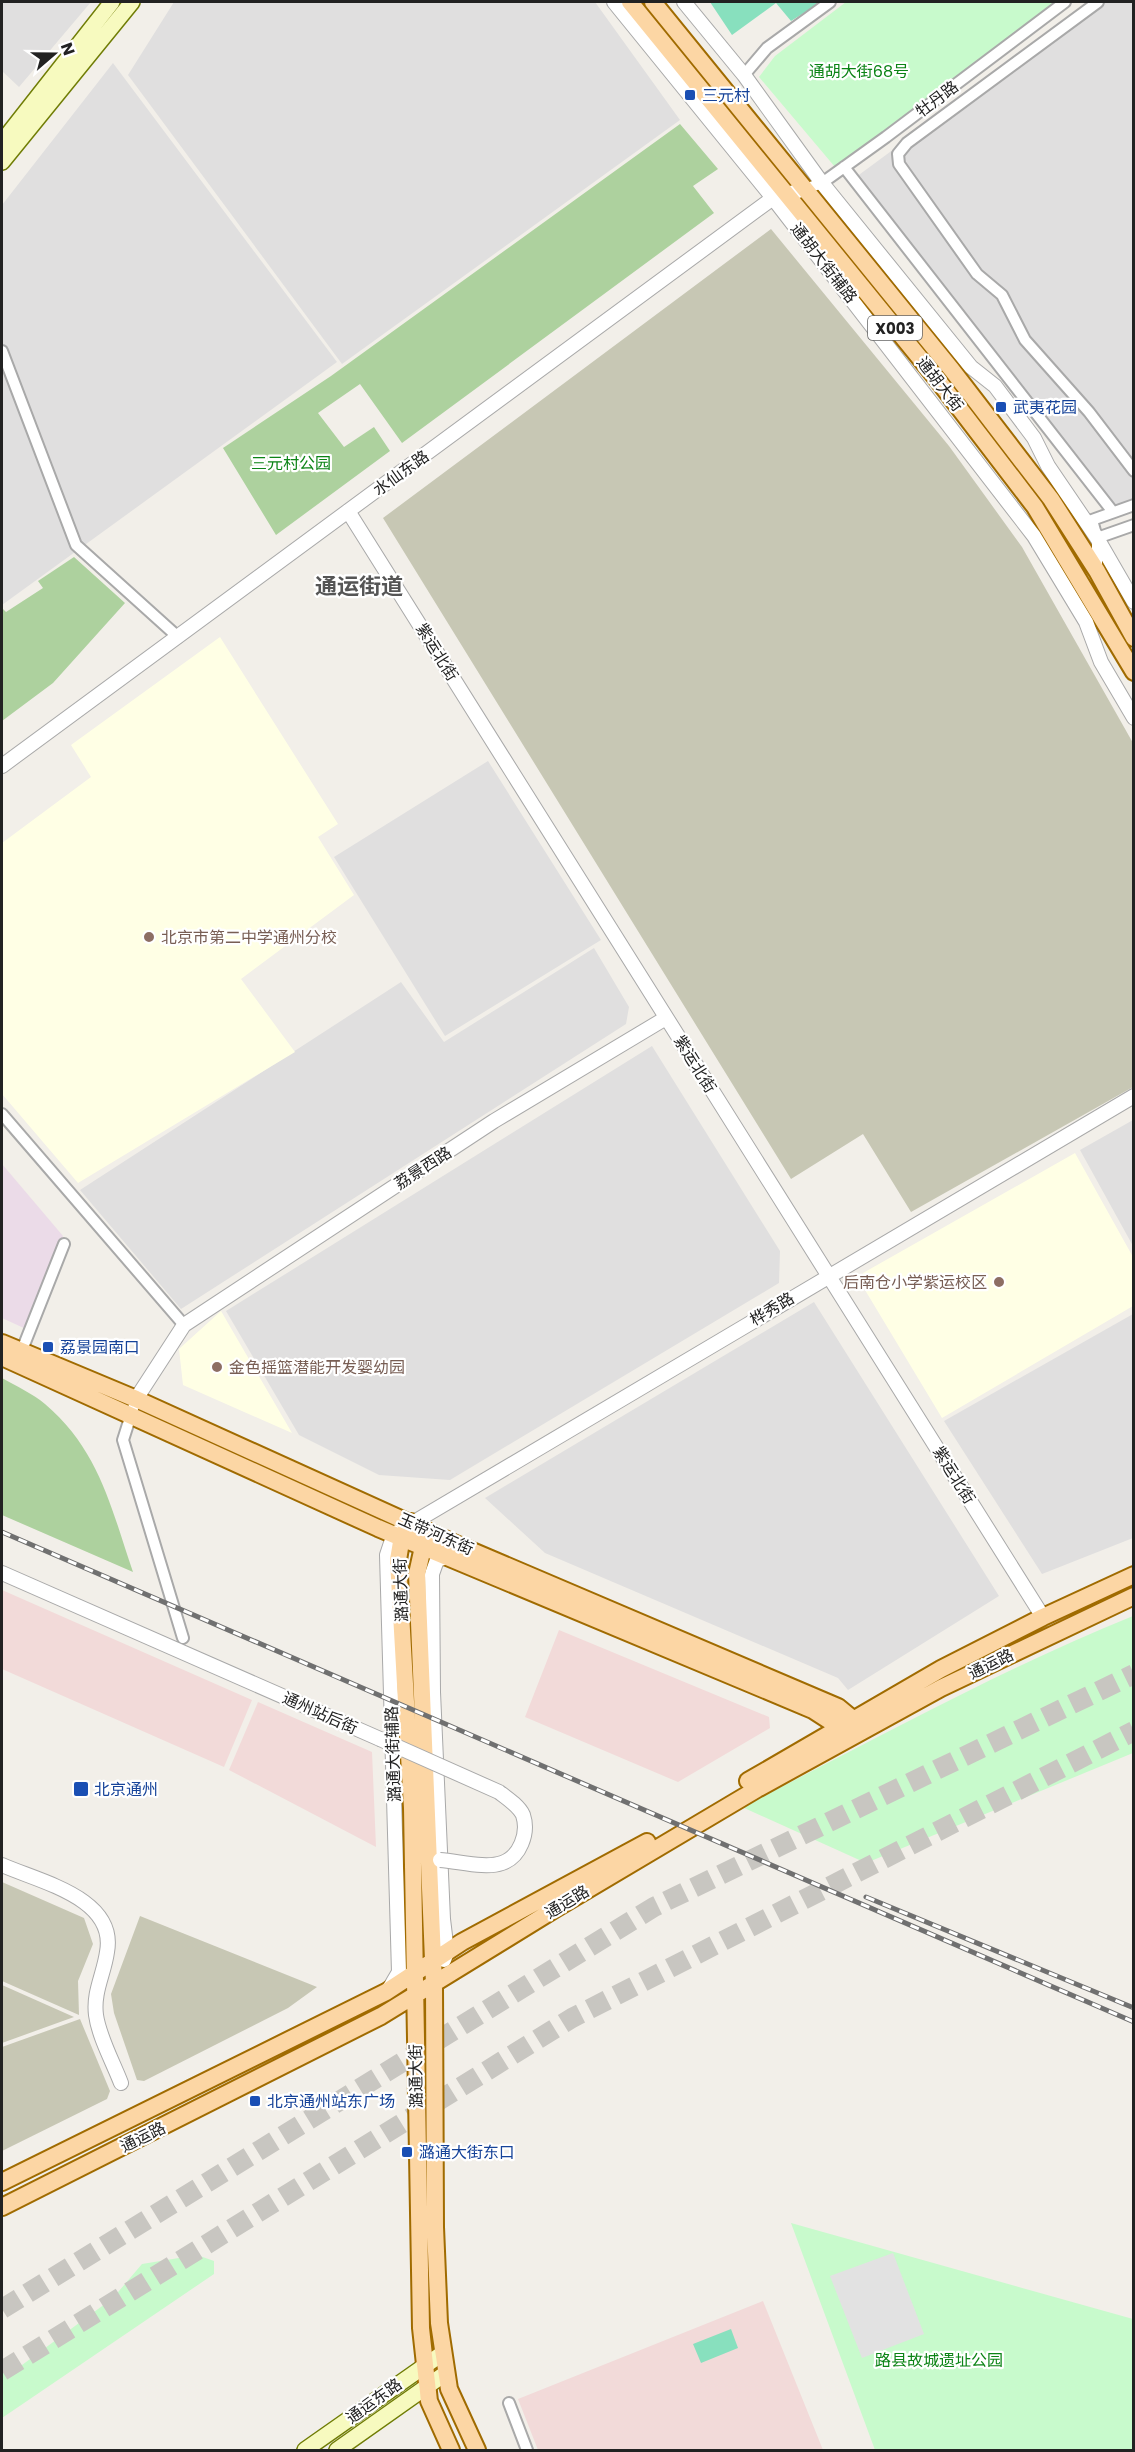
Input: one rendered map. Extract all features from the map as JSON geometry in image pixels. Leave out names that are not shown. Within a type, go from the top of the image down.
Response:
[{"type":"main road","points":[[2,142],[112,2]]},
{"type":"main road","points":[[2,162],[132,2]]},
{"type":"main road","name":"通胡大街","points":[[630,2],[780,196],[937,379],[1035,507],[1134,672]]},
{"type":"main road","name":"通胡大街","points":[[652,2],[952,370],[1063,517],[1097,571],[1134,638]]},
{"type":"main road","name":"玉带河东街","points":[[2,1343],[22,1350],[133,1406],[149,1425],[402,1531],[838,1707],[853,1728]]},
{"type":"main road","name":"玉带河东街","points":[[2,1357],[133,1406]]},
{"type":"main road","name":"玉带河东街","points":[[402,1531],[423,1547],[450,1556],[853,1728]]},
{"type":"main road","name":"潞通大街","points":[[402,1531],[399,1560],[412,1808],[421,2328],[429,2401],[452,2451]]},
{"type":"main road","name":"潞通大街","points":[[423,1547],[417,1574],[440,1957],[434,1984],[435,2227],[439,2323],[449,2389],[477,2451]]},
{"type":"main road","name":"通运路","points":[[2,2207],[315,2051],[416,1995],[853,1728],[941,1669],[1043,1617],[1134,1575]]},
{"type":"main road","name":"通运路","points":[[2,2182],[386,1992],[440,1957],[853,1728],[1134,1596]]},
{"type":"main road","name":"通运东路","points":[[305,2451],[443,2353]]},
{"type":"main road","name":"通运东路","points":[[337,2451],[446,2373]]},
{"type":"street","name":"通胡大街辅路","points":[[614,2],[780,196],[1034,536],[1086,622],[1101,662],[1134,718]]},
{"type":"street","points":[[684,2],[744,75],[822,183],[971,367],[995,386],[1034,438],[1048,466],[1088,519],[1134,602]]},
{"type":"street","points":[[744,75],[767,48],[830,2]]},
{"type":"street","name":"牡丹路","points":[[805,189],[822,183],[1065,2]]},
{"type":"street","points":[[1098,2],[907,143],[898,154],[899,164],[977,274],[1002,294],[1025,340],[1089,412],[1134,471]]},
{"type":"street","points":[[844,167],[1113,512]]},
{"type":"street","name":"水仙东路","points":[[2,766],[780,196],[805,189]]},
{"type":"street","points":[[2,351],[76,545],[178,637]]},
{"type":"street","points":[[1063,517],[1088,519],[1134,505]]},
{"type":"street","name":"紫运北街","points":[[348,511],[1043,1617]]},
{"type":"street","points":[[1097,538],[1134,525]]},
{"type":"street","points":[[1097,538],[1097,571]]},
{"type":"street","name":"荔景西路","points":[[133,1406],[184,1325],[494,1120],[666,1018]]},
{"type":"street","name":"桦秀路","points":[[402,1531],[828,1275],[1134,1096]]},
{"type":"street","points":[[2,1114],[184,1325]]},
{"type":"street","points":[[22,1350],[64,1244]]},
{"type":"street","points":[[133,1406],[123,1440],[183,1638]]},
{"type":"street","name":"潞通大街辅路","points":[[386,1992],[395,1982],[399,1972],[387,1555],[402,1531]]},
{"type":"street","points":[[440,1957],[440,1860],[433,1692],[432,1574],[437,1560],[450,1556]]},
{"type":"street","name":"通州站后街","points":[[2,1573],[499,1792],[513,1802],[522,1815],[525,1830],[522,1844],[513,1856],[502,1863],[440,1860]]},
{"type":"street","points":[[2,1865],[87,1902],[102,1918],[110,1939],[96,1992],[96,2016],[121,2084]]},
{"type":"street","points":[[509,2403],[527,2451]]},
{"type":"shaded area","points":[[2,2],[91,2],[19,87],[2,71]]},
{"type":"shaded area","points":[[174,2],[595,2],[680,120],[342,364],[128,75]]},
{"type":"shaded area","points":[[1093,2],[1133,2],[1133,508],[1110,517],[852,180]]},
{"type":"shaded area","points":[[113,63],[337,362],[2,605],[2,205]]},
{"type":"shaded area","points":[[771,229],[949,446],[1022,547],[1133,743],[1133,1087],[911,1212],[863,1134],[791,1179],[383,518]]},
{"type":"shaded area","name":"北京市第二中学通州分校","points":[[220,637],[338,824],[318,837],[354,895],[241,979],[295,1052],[78,1183],[2,1094],[2,843],[91,777],[71,745]]},
{"type":"shaded area","points":[[488,761],[601,940],[445,1036],[334,857]]},
{"type":"shaded area","points":[[594,948],[629,1007],[626,1024],[181,1309],[80,1190],[401,982],[444,1042]]},
{"type":"shaded area","points":[[652,1046],[780,1251],[779,1283],[450,1480],[379,1475],[299,1435],[226,1311]]},
{"type":"shaded area","points":[[1133,1120],[1133,1246],[1080,1150]]},
{"type":"shaded area","name":"后南仓小学紫运校区","points":[[1075,1153],[1133,1257],[1133,1306],[942,1418],[865,1290],[863,1273]]},
{"type":"shaded area","points":[[2,1164],[63,1236],[26,1329],[2,1318]]},
{"type":"shaded area","points":[[814,1302],[999,1596],[848,1690],[838,1678],[545,1553],[485,1498]]},
{"type":"shaded area","name":"金色摇篮潜能开发婴幼园","points":[[221,1311],[292,1433],[183,1385],[179,1349]]},
{"type":"shaded area","points":[[1133,1314],[1133,1538],[1042,1574],[944,1421]]},
{"type":"shaded area","points":[[2,1590],[252,1700],[224,1767],[2,1669]]},
{"type":"shaded area","points":[[559,1630],[769,1717],[770,1728],[678,1782],[525,1717]]},
{"type":"shaded area","points":[[258,1702],[372,1752],[376,1847],[229,1770]]},
{"type":"shaded area","points":[[2,1882],[84,1918],[93,1944],[78,1981],[79,2015],[2,1981]]},
{"type":"shaded area","points":[[140,1916],[317,1987],[288,2008],[144,2081],[137,2080],[114,2013],[111,1994]]},
{"type":"shaded area","points":[[2,1985],[74,2017],[2,2043]]},
{"type":"shaded area","points":[[80,2019],[110,2091],[107,2099],[2,2151],[2,2047]]},
{"type":"shaded area","points":[[893,2253],[924,2334],[862,2358],[830,2276]]},
{"type":"shaded area","points":[[763,2301],[823,2450],[538,2450],[518,2399]]},
{"type":"green space","points":[[710,2],[821,2],[791,21],[776,3],[732,35]]},
{"type":"green space","name":"通胡大街68号","points":[[846,2],[1057,2],[835,167],[759,77],[775,56]]},
{"type":"green space","name":"三元村公园","points":[[680,124],[718,169],[693,186],[714,213],[402,443],[360,384],[318,413],[344,447],[374,427],[390,451],[276,535],[223,448],[331,376]]},
{"type":"green space","points":[[74,557],[125,603],[53,683],[2,721],[2,608],[6,612],[43,588],[38,581]]},
{"type":"green space","points":[[2,1378],[45,1404],[64,1422],[79,1441],[110,1503],[133,1572],[2,1515]]},
{"type":"green space","points":[[1133,1616],[1133,1753],[866,1863],[742,1807],[984,1683]]},
{"type":"green space","name":"路县故城遗址公园","points":[[791,2223],[1133,2319],[1133,2450],[875,2450]]},
{"type":"green space","points":[[197,2255],[214,2261],[214,2274],[2,2418],[2,2372],[22,2365],[113,2298],[142,2264]]},
{"type":"green space","points":[[731,2329],[738,2348],[701,2363],[693,2344]]},
{"type":"tunnel","points":[[2,2309],[654,1907],[1134,1674]]},
{"type":"tunnel","points":[[2,2371],[572,2018],[1134,1731]]},
{"type":"railway","points":[[2,1532],[1134,2022]]},
{"type":"railway","points":[[866,1897],[1134,2008]]},
{"type":"place","name":"三元村","points":[[690,95]]},
{"type":"place","name":"武夷花园","points":[[1001,407]]},
{"type":"place","name":"北京市第二中学通州分校","points":[[149,937]]},
{"type":"place","name":"后南仓小学紫运校区","points":[[999,1282]]},
{"type":"place","name":"荔景园南口","points":[[48,1347]]},
{"type":"place","name":"金色摇篮潜能开发婴幼园","points":[[217,1367]]},
{"type":"place","name":"北京通州","points":[[81,1789]]},
{"type":"place","name":"北京通州站东广场","points":[[255,2101]]},
{"type":"place","name":"潞通大街东口","points":[[407,2152]]},
{"type":"district","name":"通运街道","points":[[359,586]]}]
